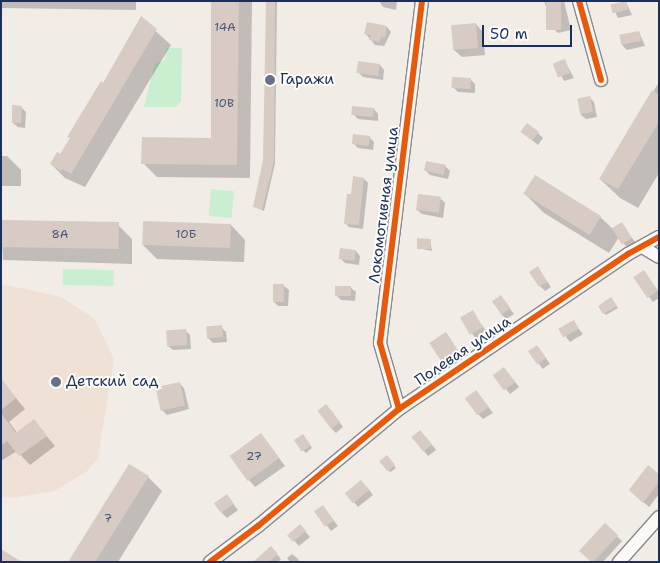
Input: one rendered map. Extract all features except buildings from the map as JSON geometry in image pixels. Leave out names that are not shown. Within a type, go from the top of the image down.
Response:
[{"type":"street","name":"Локомотивная улица","points":[[399,409],[380,343],[422,1]]},
{"type":"street","points":[[579,1],[601,80]]},
{"type":"street","name":"Полевая улица","points":[[210,562],[258,526],[399,409],[628,254],[644,248],[659,237]]},
{"type":"street","points":[[644,248],[659,257]]},
{"type":"street","points":[[619,562],[659,516]]},
{"type":"shaded area","name":"Детский сад","points":[[7,285],[61,297],[94,318],[114,359],[98,459],[86,472],[54,491],[14,498],[1,496],[1,286]]},
{"type":"green space","points":[[166,48],[182,48],[181,102],[175,107],[144,107],[155,63],[165,60]]},
{"type":"green space","points":[[211,189],[234,191],[232,218],[209,216]]},
{"type":"green space","points":[[63,269],[114,270],[114,286],[63,285]]},
{"type":"cycle path","points":[[399,409],[380,343],[422,1]]},
{"type":"cycle path","points":[[579,1],[601,80]]},
{"type":"cycle path","points":[[210,562],[258,526],[399,409],[628,254],[659,237]]},
{"type":"place","name":"Гаражи","points":[[270,80]]},
{"type":"place","name":"Детский сад","points":[[56,382]]}]
